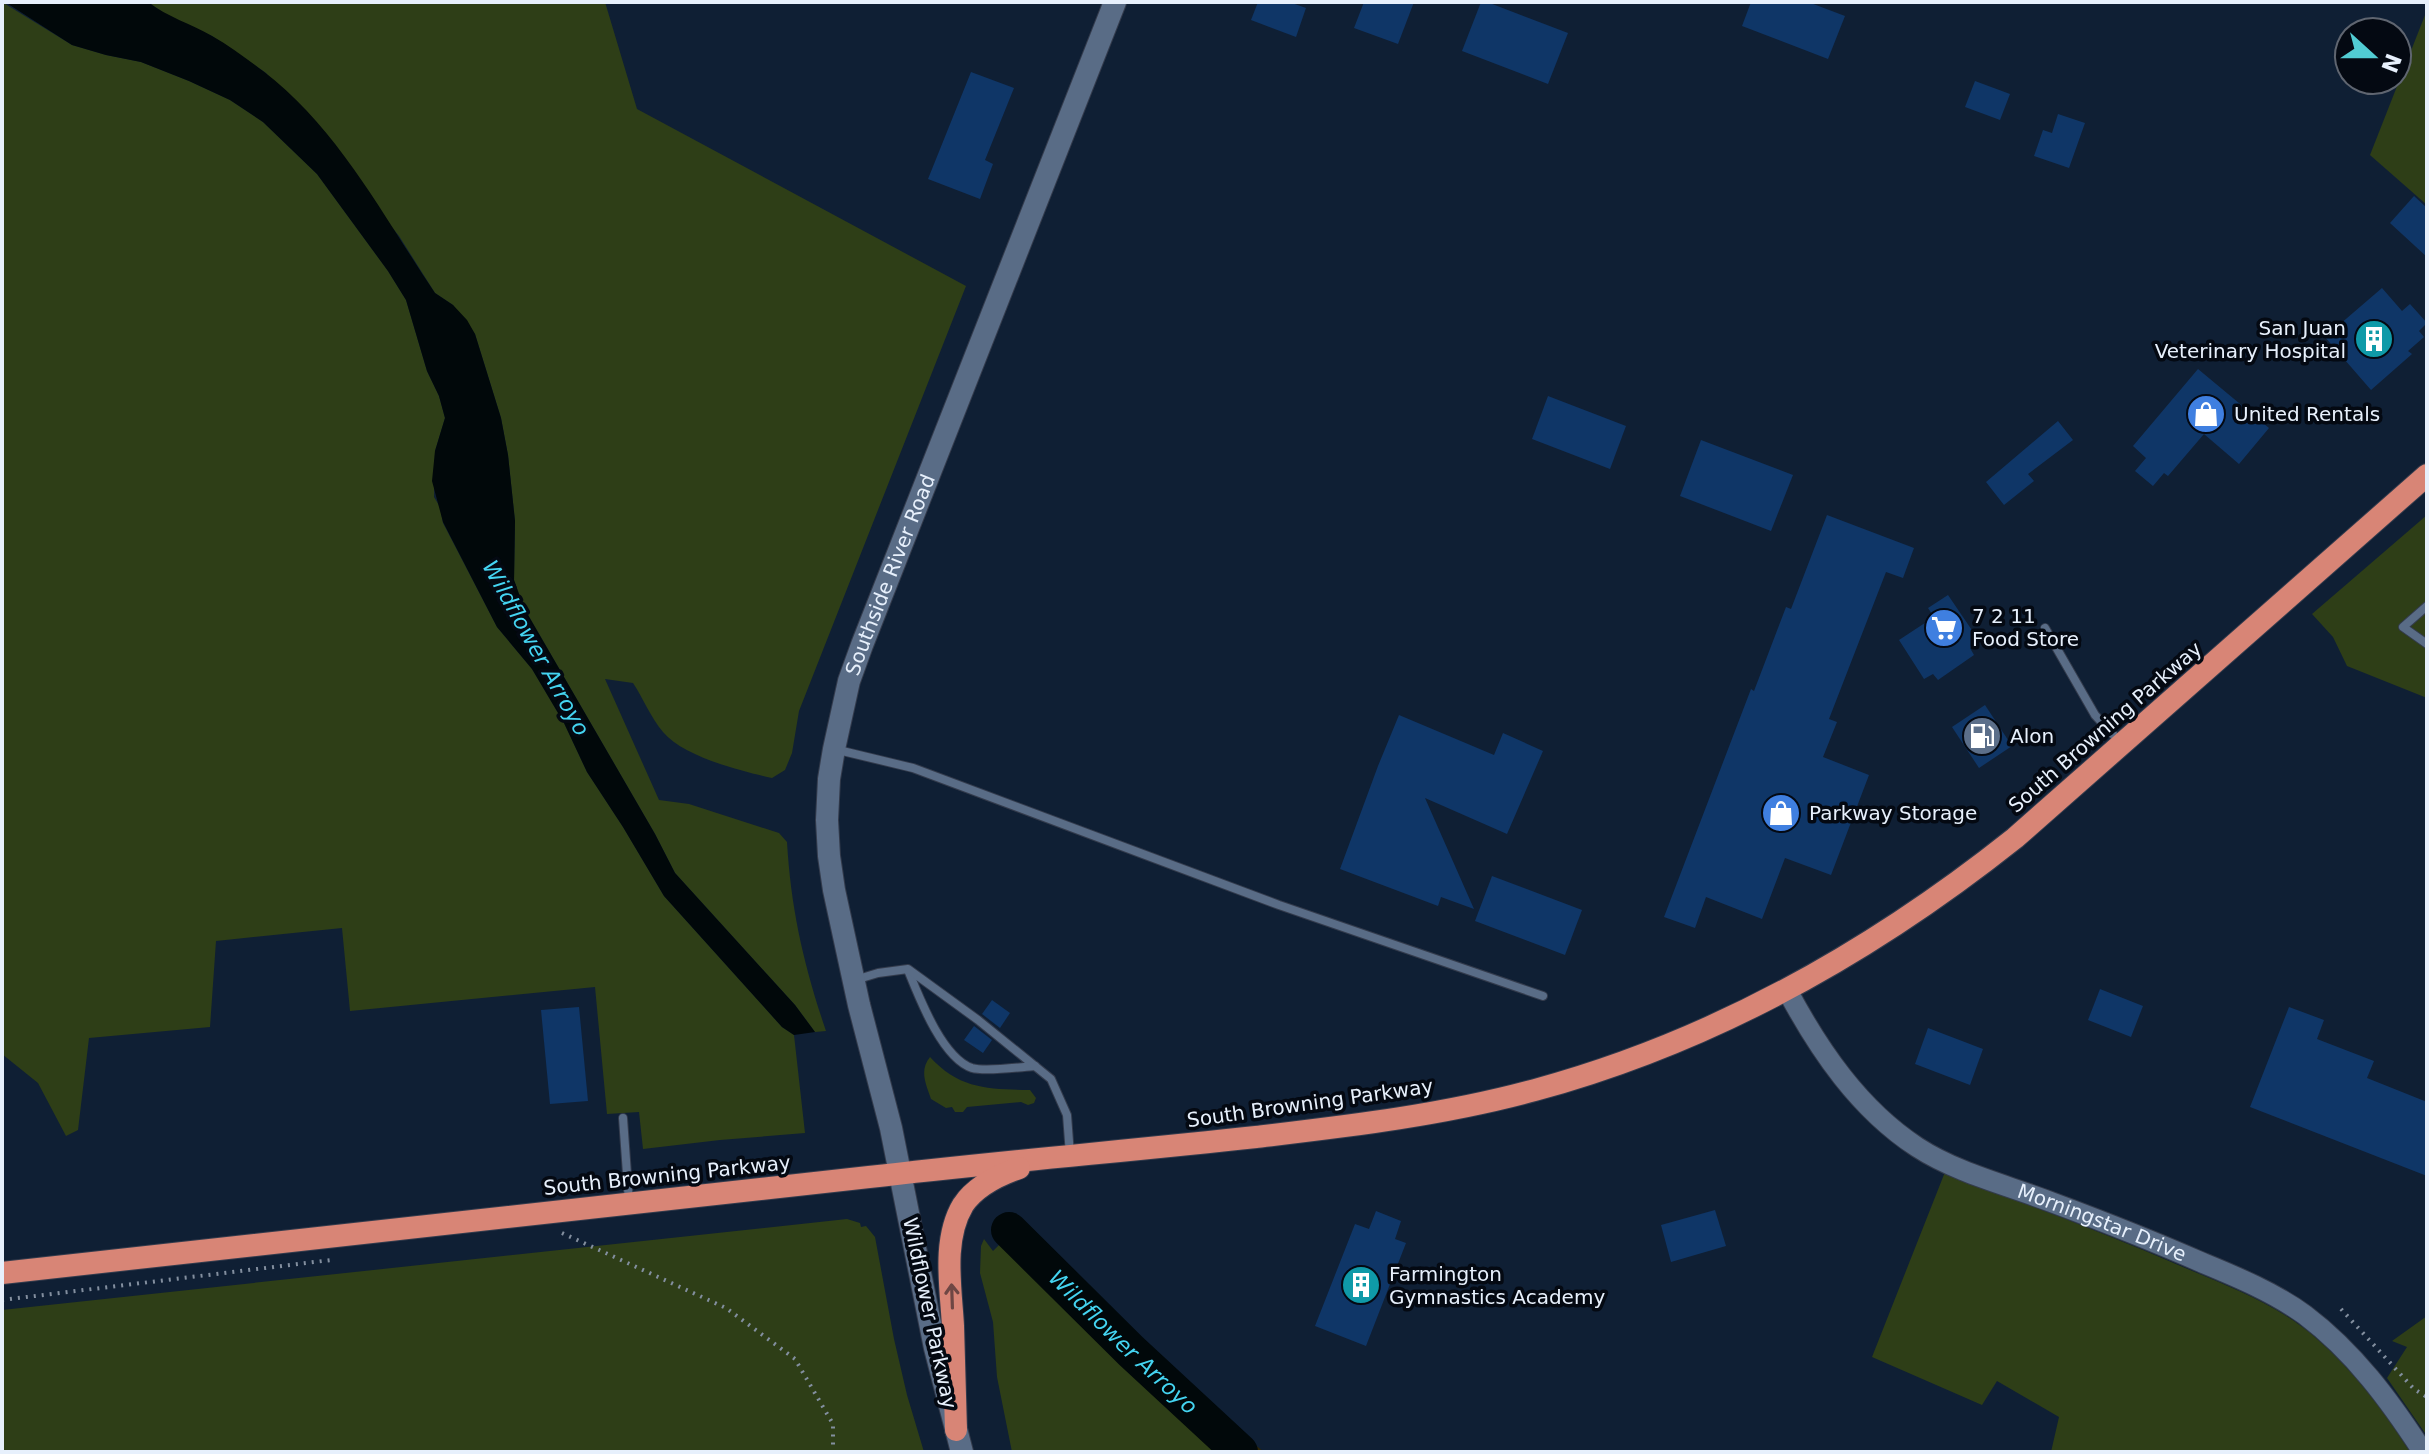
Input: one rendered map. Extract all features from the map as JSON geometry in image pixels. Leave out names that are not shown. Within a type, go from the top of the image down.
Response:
[{"type":"highway","name":"South Browning Parkway","points":[[2,1273],[1404,1118],[1532,1091],[1585,1075],[1698,1033],[1787,990],[1899,923],[1967,877],[2427,475]]},
{"type":"highway","points":[[959,1441],[951,1267],[953,1231],[968,1198],[1006,1173],[1038,1160]]},
{"type":"main road","name":"Southside River Road","points":[[900,1173],[834,890],[827,820],[834,749],[849,681],[886,580],[1115,2]]},
{"type":"main road","name":"Wildflower Parkway","points":[[900,1173],[935,1348],[959,1441]]},
{"type":"street","name":"Morningstar Drive","points":[[1787,990],[1809,1031],[1847,1082],[1890,1126],[1916,1146],[1956,1166],[2235,1276],[2304,1315],[2343,1349],[2383,1392],[2423,1452]]},
{"type":"lane","points":[[2427,606],[2403,627],[2427,644]]},
{"type":"lane","points":[[2045,628],[2095,715],[2121,743]]},
{"type":"lane","points":[[834,749],[913,768],[1279,905],[1543,996]]},
{"type":"lane","points":[[854,980],[908,969],[1036,1066],[1051,1079],[1067,1115],[1070,1157]]},
{"type":"lane","points":[[908,969],[923,1007],[950,1052],[972,1068],[1036,1066]]},
{"type":"lane","points":[[623,1118],[630,1203]]},
{"type":"path","points":[[559,1232],[726,1308],[795,1359],[833,1424],[833,1452]]},
{"type":"path","points":[[2,1300],[343,1258]]},
{"type":"path","points":[[2341,1309],[2414,1389],[2427,1397]]},
{"type":"green space","points":[[2,2],[72,45],[141,62],[189,81],[230,100],[263,122],[317,174],[388,271],[406,300],[445,418],[435,451],[434,497],[443,523],[497,627],[532,669],[564,723],[587,772],[664,896],[782,1027],[794,1035],[805,1133],[643,1149],[639,1112],[607,1114],[595,987],[350,1011],[342,928],[216,941],[210,1027],[89,1038],[78,1130],[66,1136],[38,1083],[2,1054]]},
{"type":"green space","points":[[148,2],[605,2],[637,109],[966,286],[799,711],[792,753],[785,770],[772,778],[714,762],[685,749],[663,732],[633,683],[605,679],[659,800],[689,804],[779,833],[787,842],[800,938],[826,1031],[815,1032],[795,1005],[675,873],[524,608],[514,580],[515,521],[508,455],[501,418],[475,334],[453,305],[435,293],[399,236],[266,73],[212,36],[166,15]]},
{"type":"green space","points":[[2427,10],[2427,205],[2370,155],[2393,96],[2413,96],[2413,46]]},
{"type":"green space","points":[[2427,515],[2427,698],[2347,666],[2333,637],[2312,614]]},
{"type":"green space","points":[[930,1057],[953,1076],[976,1086],[1030,1090],[1036,1098],[1034,1103],[967,1107],[963,1112],[955,1112],[952,1107],[946,1108],[931,1099],[924,1072]]},
{"type":"green space","points":[[1945,1172],[2156,1256],[2236,1290],[2287,1316],[2317,1339],[2356,1378],[2410,1452],[2051,1452],[2059,1417],[1997,1381],[1982,1405],[1872,1357]]},
{"type":"green space","points":[[847,1219],[860,1223],[861,1227],[866,1226],[875,1237],[894,1339],[924,1452],[2,1452],[2,1310]]},
{"type":"green space","points":[[984,1239],[993,1251],[1000,1239],[1041,1276],[1218,1452],[1012,1452],[997,1377],[993,1322],[980,1273]]},
{"type":"green space","points":[[2427,1316],[2427,1436],[2387,1378],[2407,1347],[2392,1341]]},
{"type":"sand","points":[[1013,1217],[1035,1232],[1162,1370],[1264,1452],[1218,1452],[1000,1239],[999,1229],[1003,1226],[1010,1229],[1007,1221]]},
{"type":"water","points":[[5,2],[148,2],[219,40],[263,71],[290,94],[337,146],[435,293],[453,305],[475,334],[501,418],[508,455],[515,521],[514,580],[524,608],[675,873],[795,1005],[815,1032],[794,1035],[782,1027],[664,896],[587,772],[564,723],[532,669],[497,627],[443,522],[432,481],[435,451],[445,418],[406,300],[317,174],[263,122],[230,100],[141,62],[72,45]]},
{"type":"building","points":[[1258,2],[1289,2],[1306,8],[1296,37],[1251,20]]},
{"type":"building","points":[[1364,2],[1414,2],[1398,44],[1354,28]]},
{"type":"building","points":[[1481,2],[1568,33],[1548,84],[1462,51]]},
{"type":"building","points":[[1751,2],[1808,2],[1845,16],[1828,59],[1742,26]]},
{"type":"building","points":[[971,72],[1014,88],[985,160],[993,164],[980,199],[928,179]]},
{"type":"building","points":[[1975,81],[2010,94],[2000,120],[1965,107]]},
{"type":"building","points":[[2058,114],[2085,123],[2069,168],[2034,156],[2043,130],[2052,133]]},
{"type":"building","points":[[2414,196],[2427,208],[2427,257],[2390,223]]},
{"type":"building","name":"San Juan Veterinary Hospital","points":[[2382,288],[2402,311],[2410,304],[2427,323],[2419,331],[2424,337],[2408,351],[2412,354],[2371,390],[2325,337]]},
{"type":"building","name":"United Rentals","points":[[2198,369],[2269,428],[2239,464],[2204,434],[2168,476],[2164,473],[2153,486],[2135,471],[2146,458],[2133,446]]},
{"type":"building","points":[[1548,396],[1626,426],[1610,469],[1532,439]]},
{"type":"building","points":[[2058,421],[2073,440],[2028,474],[2034,481],[2004,505],[1986,482]]},
{"type":"building","points":[[1701,440],[1793,475],[1771,531],[1680,496]]},
{"type":"building","points":[[1827,515],[1914,548],[1903,578],[1886,572],[1829,719],[1837,722],[1823,757],[1869,775],[1831,875],[1785,858],[1762,919],[1706,897],[1695,928],[1664,917],[1751,689],[1754,691],[1786,607],[1791,609]]},
{"type":"building","name":"7 2 11 Food Store","points":[[1948,595],[1980,642],[1970,648],[1974,655],[1938,680],[1933,674],[1924,679],[1899,640],[1934,617],[1928,608]]},
{"type":"building","name":"Alon","points":[[1985,705],[2012,746],[1979,768],[1952,727]]},
{"type":"building","points":[[1399,715],[1494,755],[1503,733],[1543,751],[1507,834],[1425,798],[1474,909],[1441,897],[1438,906],[1340,869]]},
{"type":"building","points":[[1492,876],[1582,910],[1565,955],[1475,921]]},
{"type":"building","points":[[2100,989],[2143,1006],[2131,1037],[2088,1020]]},
{"type":"building","points":[[992,1000],[1010,1013],[1000,1028],[982,1014]]},
{"type":"building","points":[[579,1007],[588,1101],[550,1104],[541,1010]]},
{"type":"building","points":[[2289,1007],[2324,1020],[2317,1039],[2374,1061],[2367,1078],[2427,1102],[2427,1176],[2250,1107]]},
{"type":"building","points":[[974,1026],[992,1040],[983,1053],[964,1040]]},
{"type":"building","points":[[1928,1028],[1983,1049],[1970,1085],[1915,1064]]},
{"type":"building","points":[[1715,1210],[1726,1246],[1671,1262],[1661,1225]]},
{"type":"building","name":"Farmington Gymnastics Academy","points":[[1376,1211],[1401,1221],[1395,1239],[1406,1243],[1366,1346],[1315,1326],[1355,1224],[1369,1229]]},
{"type":"waterway","name":"Wildflower Arroyo","points":[[1009,1230],[1131,1351],[1240,1452]]},
{"type":"place","name":"San Juan Veterinary Hospital","points":[[2374,339]]},
{"type":"place","name":"United Rentals","points":[[2206,414]]},
{"type":"place","name":"7 2 11 Food Store","points":[[1944,628]]},
{"type":"place","name":"Alon","points":[[1982,736]]},
{"type":"place","name":"Parkway Storage","points":[[1781,813]]},
{"type":"place","name":"Farmington Gymnastics Academy","points":[[1361,1285]]}]
